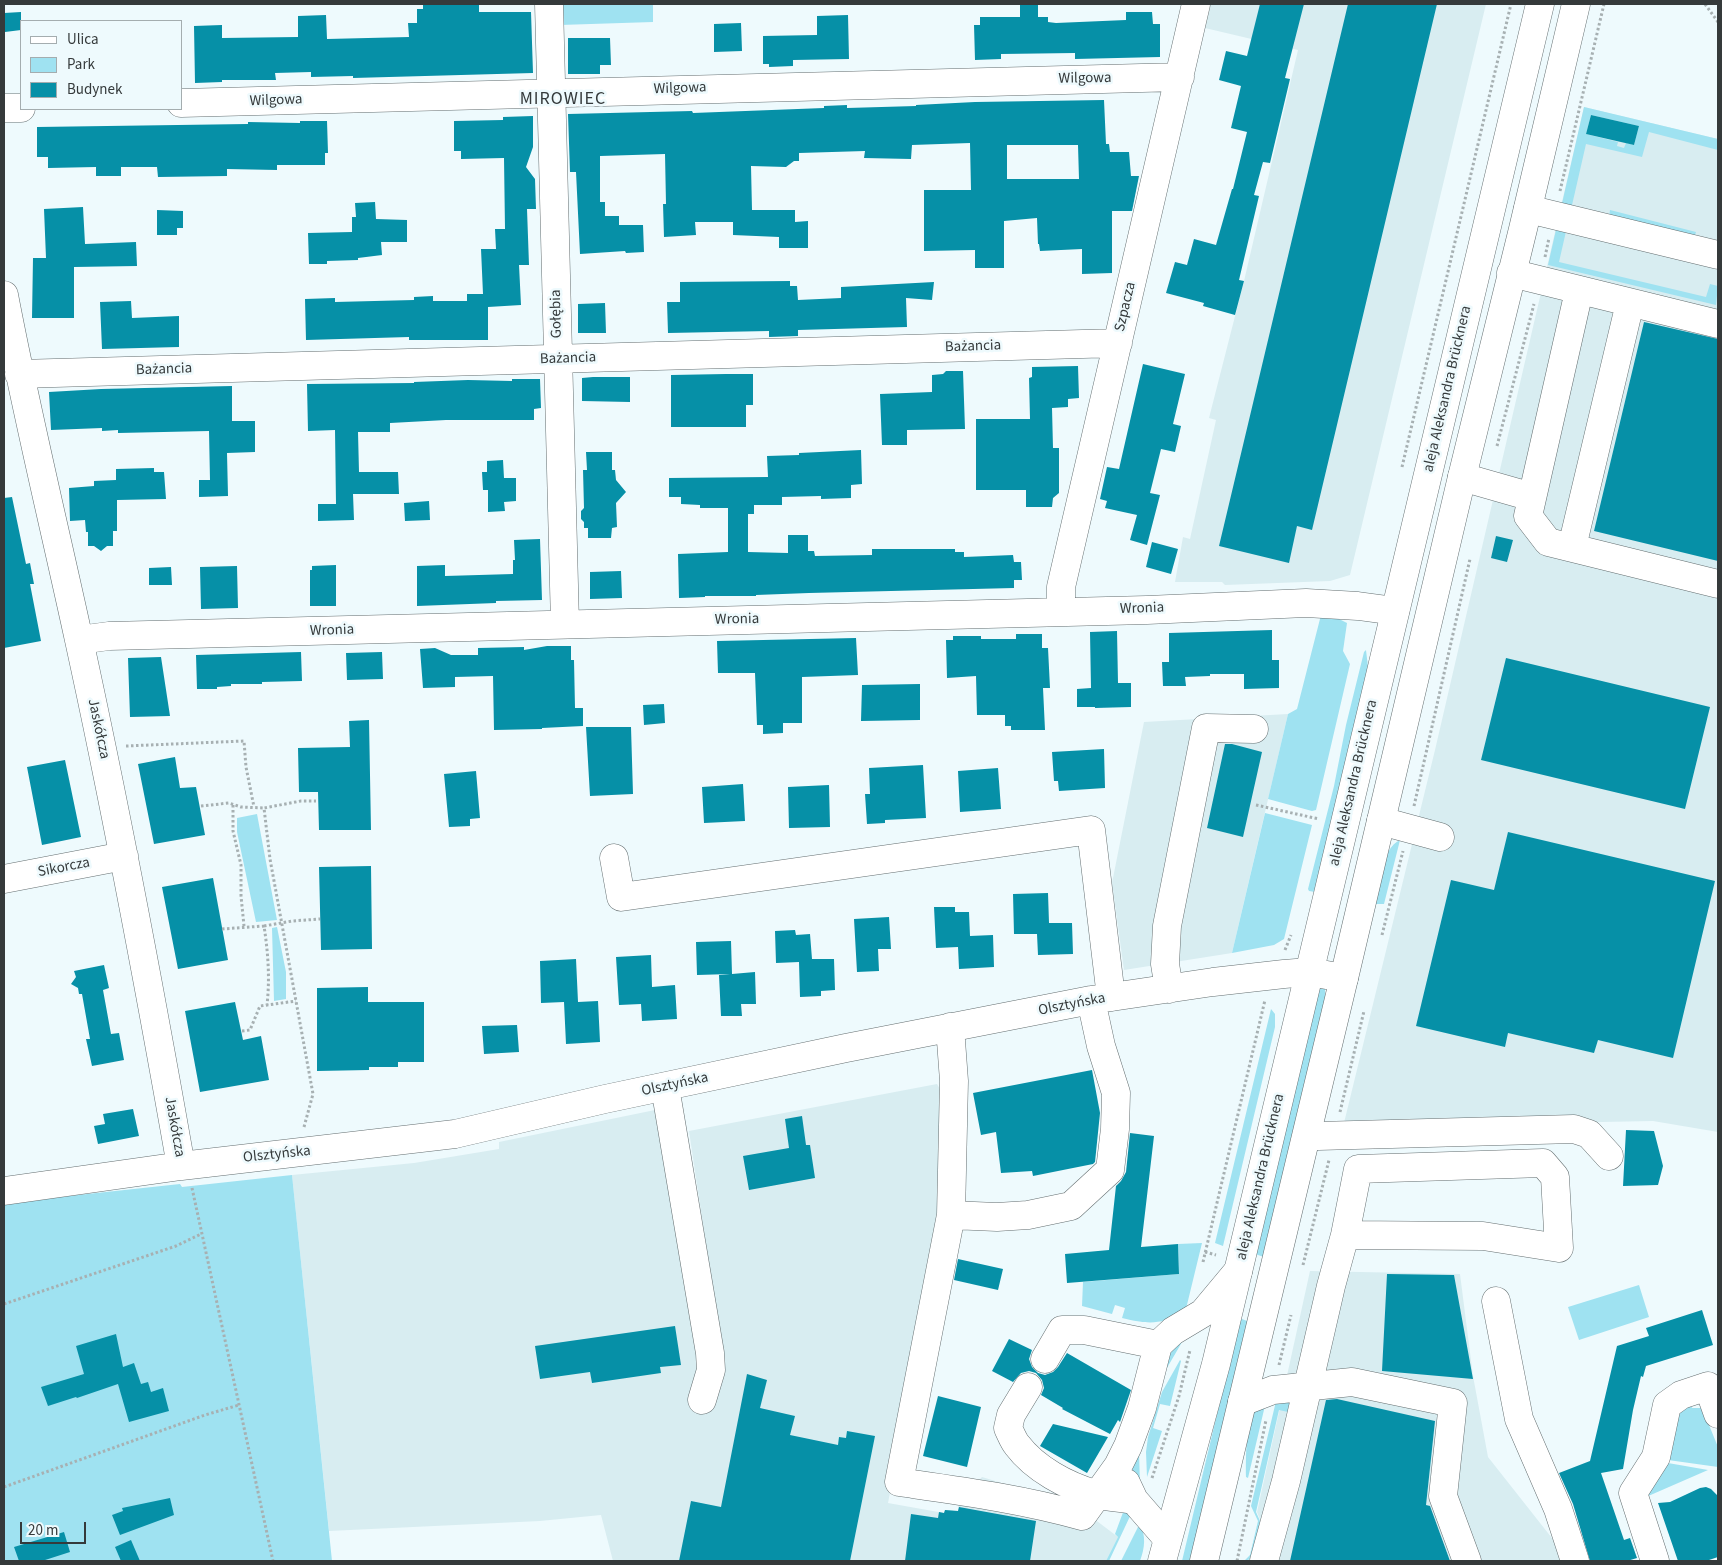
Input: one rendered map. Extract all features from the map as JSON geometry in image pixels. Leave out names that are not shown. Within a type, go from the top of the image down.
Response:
[{"type":"street","name":"Gołębia","points":[[549,4],[566,624]]},
{"type":"street","name":"Szpacza","points":[[1060,612],[1061,587],[1196,4]]},
{"type":"street","name":"aleja Aleksandra Brücknera","points":[[1154,1561],[1164,1549],[1184,1484],[1216,1364],[1229,1264],[1309,972],[1540,4]]},
{"type":"street","points":[[1204,1561],[1576,4]]},
{"type":"street","name":"Wilgowa","points":[[182,103],[1180,77]]},
{"type":"street","points":[[4,108],[20,108]]},
{"type":"street","points":[[1528,209],[1718,255]]},
{"type":"street","points":[[1511,273],[1718,324]]},
{"type":"street","points":[[1579,291],[1528,516],[1548,542],[1718,584]]},
{"type":"street","name":"Jaskółcza","points":[[4,295],[19,374],[79,640],[124,856],[186,1176]]},
{"type":"street","points":[[1572,548],[1630,303]]},
{"type":"street","name":"Bażancia","points":[[19,374],[1118,343]]},
{"type":"street","points":[[1462,478],[1532,497]]},
{"type":"street","name":"Wronia","points":[[79,640],[109,636],[1306,604],[1358,606],[1395,611]]},
{"type":"street","points":[[1169,989],[1165,964],[1167,926],[1206,728],[1254,729]]},
{"type":"street","points":[[1381,821],[1440,837]]},
{"type":"street","points":[[614,858],[621,897],[1091,830],[1101,999],[1101,1046],[1116,1093],[1116,1129],[1110,1170],[1071,1206],[1028,1215],[998,1217],[951,1215]]},
{"type":"street","name":"Sikorcza","points":[[4,879],[124,856]]},
{"type":"street","name":"Olsztyńska","points":[[4,1191],[186,1176],[455,1134],[605,1099],[950,1027],[1101,999],[1213,982],[1309,972],[1344,978]]},
{"type":"street","points":[[950,1027],[954,1081],[951,1215],[900,1482],[996,1496],[1049,1506],[1082,1516],[1118,1466],[1128,1446],[1142,1408],[1158,1345],[1173,1331],[1203,1313],[1229,1264]]},
{"type":"street","points":[[665,1087],[710,1353],[711,1370],[702,1400]]},
{"type":"street","points":[[1307,1135],[1334,1136],[1574,1129],[1589,1134],[1609,1156]]},
{"type":"street","points":[[1264,1561],[1286,1481],[1299,1389],[1345,1235],[1358,1169],[1543,1163],[1555,1177],[1559,1248],[1483,1236],[1345,1235]]},
{"type":"street","points":[[1496,1301],[1519,1419],[1558,1509],[1575,1561]]},
{"type":"street","points":[[1044,1359],[1062,1330],[1084,1330],[1158,1345]]},
{"type":"street","points":[[1254,1350],[1266,1369],[1299,1389]]},
{"type":"street","points":[[1242,1402],[1273,1390],[1299,1389],[1352,1382],[1453,1403],[1443,1496],[1467,1561]]},
{"type":"street","points":[[1655,1561],[1633,1493],[1656,1457],[1667,1405],[1681,1396],[1708,1386],[1718,1414]]},
{"type":"street","points":[[1028,1387],[1011,1415],[1008,1428],[1016,1444],[1044,1471],[1082,1490],[1097,1495],[1142,1490]]},
{"type":"street","points":[[1118,1466],[1142,1490],[1164,1549]]},
{"type":"path","points":[[1400,474],[1511,4]]},
{"type":"path","points":[[1497,447],[1555,216],[1604,4]]},
{"type":"path","points":[[1705,4],[1718,22]]},
{"type":"path","points":[[1382,936],[1409,828],[1472,552]]},
{"type":"path","points":[[119,746],[244,741],[246,767],[254,807]]},
{"type":"path","points":[[201,806],[228,803],[241,807],[264,808],[301,801],[316,801]]},
{"type":"path","points":[[233,805],[233,832],[241,865],[241,896],[244,926]]},
{"type":"path","points":[[1256,805],[1319,819]]},
{"type":"path","points":[[264,808],[270,859],[313,1094],[303,1132]]},
{"type":"path","points":[[222,929],[320,919]]},
{"type":"path","points":[[264,926],[269,988],[267,1005]]},
{"type":"path","points":[[242,1031],[250,1030],[260,1006],[296,1001]]},
{"type":"path","points":[[1203,1262],[1264,1001]]},
{"type":"path","points":[[1300,1274],[1366,1003]]},
{"type":"path","points":[[186,1176],[201,1234],[273,1561]]},
{"type":"path","points":[[4,1304],[176,1246],[201,1234]]},
{"type":"path","points":[[1205,1252],[1229,1264]]},
{"type":"path","points":[[1142,1490],[1179,1396],[1189,1358],[1191,1342]]},
{"type":"path","points":[[4,1487],[205,1415],[239,1405]]},
{"type":"shaded area","points":[[1208,4],[1486,4],[1350,575],[1330,581],[1225,585],[1222,582],[1175,582],[1183,537],[1190,539],[1216,420],[1209,418],[1244,281],[1298,50],[1205,28],[1210,8]]},
{"type":"shaded area","points":[[1584,107],[1718,139],[1718,1132],[1653,1121],[1343,1127],[1435,750]]},
{"type":"shaded area","points":[[1288,714],[1232,953],[1124,970],[1112,883],[1144,722]]},
{"type":"shaded area","points":[[937,1084],[944,1096],[941,1223],[888,1503],[944,1513],[945,1510],[958,1511],[959,1501],[982,1477],[1077,1506],[1118,1537],[1106,1561],[613,1561],[601,1515],[540,1521],[329,1531],[292,1175],[414,1163],[499,1149],[499,1142],[655,1110],[721,1374],[725,1372],[689,1131]]},
{"type":"shaded area","points":[[1310,1271],[1460,1274],[1473,1376],[1488,1457],[1559,1547],[1562,1561],[1247,1561],[1253,1556],[1261,1522],[1257,1512]]},
{"type":"green space","points":[[559,4],[653,4],[653,22],[560,25]]},
{"type":"green space","points":[[1584,107],[1718,139],[1718,150],[1649,132],[1642,157],[1586,144],[1559,262],[1706,297],[1710,284],[1718,286],[1716,305],[1548,265]],"holes":[[[1591,115],[1639,126],[1634,145],[1626,143],[1624,148],[1617,146],[1618,142],[1586,134]]]},
{"type":"green space","points":[[1610,210],[1696,232],[1694,238],[1609,217]]},
{"type":"green space","points":[[1321,615],[1331,615],[1347,623],[1343,651],[1350,664],[1316,810],[1312,811],[1268,799],[1288,714],[1297,709]]},
{"type":"green space","points":[[1366,650],[1368,667],[1364,685],[1315,892],[1309,891],[1334,786],[1346,725]]},
{"type":"green space","points":[[1265,813],[1312,825],[1284,939],[1274,945],[1232,953]]},
{"type":"green space","points":[[257,814],[277,920],[256,922],[237,832],[237,818]]},
{"type":"green space","points":[[1400,840],[1384,904],[1374,904],[1384,859],[1388,851]]},
{"type":"green space","points":[[277,927],[286,972],[286,999],[274,1001],[272,928]]},
{"type":"green space","points":[[1318,989],[1325,989],[1325,1000],[1264,1257],[1255,1254]]},
{"type":"green space","points":[[1271,1009],[1275,1014],[1275,1027],[1223,1246],[1215,1243]]},
{"type":"green space","points":[[292,1175],[332,1561],[4,1561],[4,1203],[180,1184],[182,1187]]},
{"type":"green space","points":[[1202,1243],[1185,1313],[1161,1321],[1140,1322],[1122,1318],[1125,1308],[1115,1305],[1112,1314],[1082,1306],[1083,1282],[1179,1274],[1178,1244]]},
{"type":"green space","points":[[1639,1285],[1649,1317],[1579,1340],[1568,1307]]},
{"type":"green space","points":[[1242,1319],[1247,1321],[1248,1325],[1191,1561],[1182,1561],[1239,1322]]},
{"type":"green space","points":[[1185,1337],[1164,1373],[1139,1451],[1140,1486],[1133,1476],[1132,1464],[1169,1350]]},
{"type":"green space","points":[[1180,1360],[1170,1406],[1160,1404],[1153,1428],[1162,1431],[1147,1477],[1146,1452],[1148,1437],[1162,1392]]},
{"type":"green space","points":[[1267,1397],[1248,1478],[1246,1477],[1246,1451],[1248,1432],[1252,1415]]},
{"type":"green space","points":[[1277,1397],[1296,1404],[1297,1414],[1279,1410],[1256,1512],[1260,1521],[1253,1556],[1244,1561],[1250,1555],[1258,1521],[1251,1506]]},
{"type":"green space","points":[[1691,1404],[1692,1408],[1702,1408],[1718,1447],[1718,1467],[1668,1460],[1677,1413]]},
{"type":"green space","points":[[1668,1463],[1708,1470],[1646,1497],[1661,1465]]},
{"type":"green space","points":[[1125,1507],[1132,1512],[1109,1561],[1106,1561],[1118,1537],[1115,1534]]},
{"type":"green space","points":[[1140,1523],[1144,1542],[1140,1561],[1121,1561]]},
{"type":"building","points":[[423,4],[479,4],[479,12],[531,12],[533,73],[353,78],[353,76],[311,77],[311,72],[275,73],[276,80],[222,80],[222,82],[195,83],[194,26],[222,25],[222,38],[298,37],[298,16],[326,15],[327,39],[409,37],[408,23],[417,23],[417,9],[423,9]]},
{"type":"building","points":[[1038,4],[1038,17],[1048,17],[1048,22],[1056,23],[1126,20],[1126,12],[1152,12],[1153,24],[1160,24],[1160,57],[1075,59],[1075,53],[1001,54],[1001,59],[975,60],[974,25],[980,25],[980,17],[1020,17],[1020,5]]},
{"type":"building","points":[[1260,4],[1304,4],[1285,78],[1290,79],[1270,163],[1263,162],[1254,195],[1259,196],[1239,280],[1244,281],[1235,315],[1203,306],[1204,303],[1166,293],[1175,262],[1187,265],[1194,239],[1216,245],[1233,189],[1247,132],[1231,128],[1241,86],[1219,80],[1226,51],[1247,56]]},
{"type":"building","points":[[1348,4],[1437,4],[1312,530],[1297,526],[1289,563],[1219,546]]},
{"type":"building","points":[[21,12],[20,30],[5,32],[4,13]]},
{"type":"building","points":[[848,15],[849,59],[793,60],[793,66],[769,67],[769,64],[763,64],[763,36],[817,35],[817,16]]},
{"type":"building","points":[[741,23],[742,51],[714,52],[714,24]]},
{"type":"building","points":[[568,38],[610,38],[611,65],[600,65],[600,74],[568,74]]},
{"type":"building","points":[[1104,100],[1106,144],[1109,144],[1110,152],[1129,152],[1131,176],[1139,176],[1132,211],[1112,211],[1112,273],[1082,274],[1082,249],[1040,251],[1037,218],[1004,221],[1004,268],[975,268],[975,250],[924,251],[924,190],[971,190],[970,143],[912,145],[911,159],[864,158],[865,151],[799,153],[799,161],[794,161],[786,167],[751,166],[752,210],[795,210],[795,222],[808,221],[808,248],[779,248],[779,237],[733,235],[733,222],[695,222],[696,235],[664,237],[663,204],[666,204],[665,154],[600,156],[600,202],[605,202],[605,216],[619,216],[619,225],[643,225],[644,252],[626,253],[625,251],[580,254],[576,172],[570,172],[568,114],[692,111],[693,113],[824,108],[824,106],[847,105],[847,108],[975,102]],"holes":[[[1007,145],[1078,145],[1079,179],[1007,179]]]},
{"type":"building","points":[[1591,115],[1639,126],[1634,145],[1586,134]]},
{"type":"building","points":[[533,116],[533,147],[526,167],[535,179],[536,209],[527,209],[529,265],[519,265],[521,305],[488,307],[488,340],[409,340],[409,337],[306,340],[305,299],[335,298],[335,302],[414,300],[414,297],[433,296],[433,301],[467,301],[467,294],[483,294],[481,249],[496,249],[495,229],[505,229],[504,158],[461,159],[461,151],[454,151],[454,121],[503,120],[503,117]]},
{"type":"building","points":[[300,121],[327,121],[328,153],[325,153],[325,165],[277,165],[277,170],[227,169],[227,176],[158,177],[157,167],[121,167],[121,176],[96,176],[96,167],[48,168],[48,157],[37,157],[37,127],[248,124],[248,122],[300,123]]},
{"type":"building","points":[[375,202],[376,219],[407,220],[407,242],[381,242],[382,255],[358,258],[358,260],[327,261],[327,264],[309,264],[308,233],[352,232],[352,217],[356,217],[355,203]]},
{"type":"building","points":[[83,207],[85,244],[136,242],[137,266],[74,267],[74,318],[32,318],[33,258],[46,258],[44,209]]},
{"type":"building","points":[[157,210],[183,211],[183,228],[177,228],[177,235],[157,235]]},
{"type":"building","points":[[790,281],[790,286],[797,286],[798,300],[841,298],[841,287],[934,282],[932,300],[906,298],[907,327],[798,330],[798,336],[769,337],[769,331],[668,333],[667,302],[680,302],[680,282]]},
{"type":"building","points":[[131,301],[132,318],[179,316],[179,347],[102,349],[100,302]]},
{"type":"building","points":[[605,303],[606,333],[578,333],[578,304]]},
{"type":"building","points":[[1644,322],[1718,339],[1718,561],[1594,531]]},
{"type":"building","points":[[1143,364],[1185,374],[1173,424],[1181,426],[1175,452],[1161,449],[1150,493],[1160,495],[1147,545],[1130,540],[1137,515],[1105,508],[1107,501],[1100,499],[1107,467],[1119,469]]},
{"type":"building","points":[[1078,366],[1079,398],[1068,399],[1068,407],[1052,408],[1053,448],[1059,448],[1059,493],[1053,498],[1052,507],[1026,507],[1026,490],[976,490],[976,419],[1030,419],[1029,378],[1032,377],[1032,367]]},
{"type":"building","points":[[946,371],[963,371],[965,429],[907,430],[907,445],[882,445],[880,394],[932,392],[932,375],[943,374]]},
{"type":"building","points":[[753,374],[753,405],[746,405],[746,427],[671,427],[671,375]]},
{"type":"building","points":[[630,377],[630,402],[582,401],[582,378]]},
{"type":"building","points":[[512,379],[540,379],[541,408],[534,409],[534,420],[446,420],[390,423],[390,432],[358,432],[359,472],[398,472],[399,494],[353,494],[354,520],[318,521],[318,504],[336,504],[335,430],[308,431],[307,384],[414,383],[468,380],[512,381]]},
{"type":"building","points":[[232,386],[232,421],[255,421],[255,452],[227,453],[228,496],[199,497],[199,480],[210,480],[209,431],[118,433],[118,430],[102,431],[102,428],[51,430],[49,392]]},
{"type":"building","points":[[861,450],[862,484],[851,485],[851,498],[821,499],[821,496],[782,497],[782,505],[754,505],[754,514],[748,514],[748,552],[788,553],[788,535],[808,535],[808,551],[814,551],[815,556],[872,555],[872,549],[955,549],[955,552],[964,552],[964,557],[1013,555],[1014,562],[1021,562],[1022,580],[1014,580],[1014,588],[679,598],[678,554],[728,552],[728,508],[700,508],[700,505],[681,504],[681,497],[669,497],[669,478],[768,477],[767,456]]},
{"type":"building","points":[[586,452],[612,452],[612,470],[615,470],[616,480],[626,492],[616,503],[617,527],[612,528],[611,538],[588,538],[588,528],[584,528],[584,522],[581,519],[581,511],[584,508],[583,470],[587,470]]},
{"type":"building","points":[[503,460],[504,478],[516,478],[516,501],[504,502],[505,511],[488,512],[488,490],[483,490],[482,472],[487,472],[487,461]]},
{"type":"building","points":[[154,468],[154,472],[164,472],[166,499],[117,500],[117,531],[113,531],[113,546],[107,546],[101,551],[94,546],[88,546],[88,532],[86,532],[85,520],[70,521],[69,488],[94,486],[94,481],[116,480],[116,469]]},
{"type":"building","points":[[12,497],[26,564],[30,563],[34,584],[30,584],[41,641],[4,648],[4,498]]},
{"type":"building","points":[[429,501],[430,520],[405,521],[404,503]]},
{"type":"building","points":[[1496,536],[1513,540],[1507,562],[1491,558]]},
{"type":"building","points":[[540,539],[542,600],[417,606],[417,566],[445,565],[445,576],[513,574],[513,560],[515,560],[514,540]]},
{"type":"building","points":[[1152,542],[1178,549],[1171,574],[1146,567]]},
{"type":"building","points":[[336,565],[336,606],[310,606],[310,570],[312,570],[312,566]]},
{"type":"building","points":[[237,566],[238,608],[201,609],[200,567]]},
{"type":"building","points":[[171,567],[172,585],[149,585],[149,568]]},
{"type":"building","points":[[621,571],[622,598],[590,599],[590,572]]},
{"type":"building","points":[[1272,630],[1272,660],[1279,660],[1279,688],[1244,689],[1244,674],[1210,674],[1210,676],[1185,677],[1186,686],[1163,686],[1162,662],[1169,662],[1169,633]]},
{"type":"building","points":[[1117,631],[1118,683],[1131,683],[1131,707],[1077,707],[1077,689],[1091,688],[1090,632]]},
{"type":"building","points":[[1016,634],[1042,634],[1042,648],[1048,648],[1050,688],[1043,688],[1045,730],[1011,730],[1011,726],[1005,726],[1005,715],[977,715],[976,676],[947,678],[946,640],[953,640],[953,636],[981,636],[981,639],[1016,639]]},
{"type":"building","points":[[856,638],[858,675],[802,677],[802,723],[783,723],[783,733],[763,734],[763,725],[757,725],[755,673],[718,673],[717,641]]},
{"type":"building","points":[[547,646],[571,646],[571,660],[574,660],[575,708],[583,708],[583,726],[494,730],[493,676],[455,677],[455,687],[423,688],[420,649],[435,648],[451,655],[478,655],[478,648],[524,647],[524,650]]},
{"type":"building","points":[[301,652],[302,681],[231,684],[231,686],[217,687],[217,689],[197,689],[196,655]]},
{"type":"building","points":[[382,652],[383,679],[347,680],[346,653]]},
{"type":"building","points":[[161,657],[170,716],[130,717],[128,658]]},
{"type":"building","points":[[1506,658],[1710,707],[1685,809],[1481,760]]},
{"type":"building","points":[[920,684],[920,720],[861,721],[862,685]]},
{"type":"building","points":[[664,704],[665,723],[644,725],[643,705]]},
{"type":"building","points":[[369,720],[371,830],[319,830],[318,792],[299,792],[298,748],[350,747],[349,721]]},
{"type":"building","points":[[586,727],[631,727],[633,794],[590,796]]},
{"type":"building","points":[[1225,744],[1262,752],[1243,837],[1207,828]]},
{"type":"building","points":[[1104,749],[1105,788],[1059,791],[1058,781],[1054,781],[1052,752]]},
{"type":"building","points":[[175,757],[180,788],[196,787],[205,835],[154,844],[138,764]]},
{"type":"building","points":[[65,760],[81,837],[42,845],[27,767]]},
{"type":"building","points":[[923,765],[926,818],[885,820],[885,823],[867,824],[865,794],[870,794],[869,768]]},
{"type":"building","points":[[998,768],[1001,809],[960,812],[958,771]]},
{"type":"building","points":[[476,771],[480,818],[470,819],[470,826],[449,827],[444,774]]},
{"type":"building","points":[[743,784],[745,821],[704,823],[702,787]]},
{"type":"building","points":[[829,785],[830,827],[789,828],[788,787]]},
{"type":"building","points":[[1508,832],[1715,881],[1673,1058],[1598,1040],[1594,1053],[1508,1033],[1505,1047],[1416,1026],[1451,880],[1494,890]]},
{"type":"building","points":[[371,866],[372,949],[321,950],[319,867]]},
{"type":"building","points":[[213,878],[228,960],[178,969],[162,887]]},
{"type":"building","points":[[1048,893],[1049,923],[1072,923],[1073,954],[1038,955],[1037,934],[1014,934],[1013,894]]},
{"type":"building","points":[[934,907],[955,907],[955,912],[969,912],[970,936],[993,935],[994,967],[959,969],[958,947],[936,948]]},
{"type":"building","points":[[889,917],[891,949],[878,949],[879,971],[857,972],[854,919]]},
{"type":"building","points":[[795,930],[796,935],[810,934],[812,959],[834,959],[835,990],[821,991],[821,996],[800,997],[799,962],[776,963],[775,931]]},
{"type":"building","points":[[731,941],[732,974],[755,972],[756,1004],[741,1004],[742,1016],[721,1016],[719,975],[730,974],[697,975],[696,942]]},
{"type":"building","points":[[651,955],[652,987],[675,985],[677,1019],[642,1021],[641,1004],[619,1005],[616,957]]},
{"type":"building","points":[[576,959],[578,1002],[598,1001],[600,1042],[566,1044],[564,1002],[541,1003],[540,961]]},
{"type":"building","points":[[104,965],[109,988],[103,990],[111,1034],[119,1033],[124,1060],[92,1066],[86,1039],[90,1039],[82,994],[79,994],[78,988],[71,984],[76,977],[74,971]]},
{"type":"building","points":[[368,987],[368,1002],[424,1002],[424,1062],[398,1062],[398,1067],[369,1067],[369,1070],[317,1071],[317,988]]},
{"type":"building","points":[[235,1002],[243,1040],[261,1036],[269,1080],[200,1092],[185,1011]]},
{"type":"building","points":[[517,1025],[519,1052],[484,1054],[482,1026]]},
{"type":"building","points":[[1092,1070],[1100,1113],[1095,1162],[1093,1164],[1033,1176],[1032,1171],[1001,1173],[996,1132],[981,1135],[973,1093]]},
{"type":"building","points":[[133,1109],[139,1136],[98,1144],[94,1126],[105,1124],[103,1114]]},
{"type":"building","points":[[802,1116],[806,1145],[810,1145],[815,1178],[749,1190],[743,1156],[789,1148],[785,1119]]},
{"type":"building","points":[[1626,1130],[1654,1131],[1663,1166],[1658,1185],[1623,1186]]},
{"type":"building","points":[[1130,1133],[1154,1136],[1141,1247],[1178,1244],[1179,1274],[1067,1283],[1065,1254],[1109,1250],[1116,1186],[1126,1172]]},
{"type":"building","points":[[958,1259],[1003,1269],[998,1290],[954,1280]]},
{"type":"building","points":[[1387,1274],[1454,1275],[1473,1379],[1382,1371]]},
{"type":"building","points":[[1702,1310],[1713,1345],[1646,1366],[1643,1377],[1641,1376],[1633,1410],[1623,1469],[1601,1473],[1624,1540],[1630,1538],[1637,1558],[1627,1561],[1590,1561],[1573,1504],[1559,1473],[1590,1461],[1617,1346],[1649,1336],[1646,1328]]},
{"type":"building","points":[[675,1326],[681,1365],[660,1367],[661,1373],[592,1383],[590,1372],[540,1379],[535,1346]]},
{"type":"building","points":[[116,1334],[123,1367],[134,1363],[141,1384],[148,1382],[151,1392],[163,1388],[169,1411],[129,1422],[118,1384],[48,1406],[41,1387],[84,1374],[76,1346]]},
{"type":"building","points":[[1009,1339],[1032,1350],[1029,1359],[1032,1367],[1038,1373],[1045,1375],[1053,1372],[1067,1353],[1131,1390],[1120,1422],[1118,1420],[1110,1434],[1062,1409],[1041,1395],[1044,1388],[1042,1380],[1036,1373],[1029,1371],[1021,1373],[1013,1382],[992,1371]]},
{"type":"building","points":[[747,1374],[767,1380],[760,1408],[795,1416],[790,1435],[838,1445],[839,1437],[846,1438],[847,1431],[875,1436],[850,1561],[679,1561],[691,1501],[721,1507]]},
{"type":"building","points":[[938,1396],[981,1407],[967,1467],[923,1456]]},
{"type":"building","points":[[1337,1399],[1435,1421],[1426,1505],[1430,1506],[1450,1561],[1290,1561],[1326,1400]]},
{"type":"building","points":[[1053,1424],[1108,1437],[1087,1473],[1040,1446]]},
{"type":"building","points":[[1706,1487],[1718,1496],[1718,1557],[1706,1561],[1678,1561],[1658,1503],[1670,1502]]},
{"type":"building","points":[[170,1498],[174,1515],[120,1535],[112,1515],[123,1511],[122,1508]]},
{"type":"building","points":[[959,1507],[1036,1521],[1030,1561],[905,1561],[911,1514],[938,1518],[939,1512],[944,1513],[945,1510],[958,1511]]},
{"type":"building","points":[[64,1532],[70,1552],[42,1561],[19,1561],[14,1547]]},
{"type":"building","points":[[131,1540],[140,1561],[121,1561],[115,1547]]},
{"type":"district","name":"MIROWIEC","points":[[563,100]]}]
